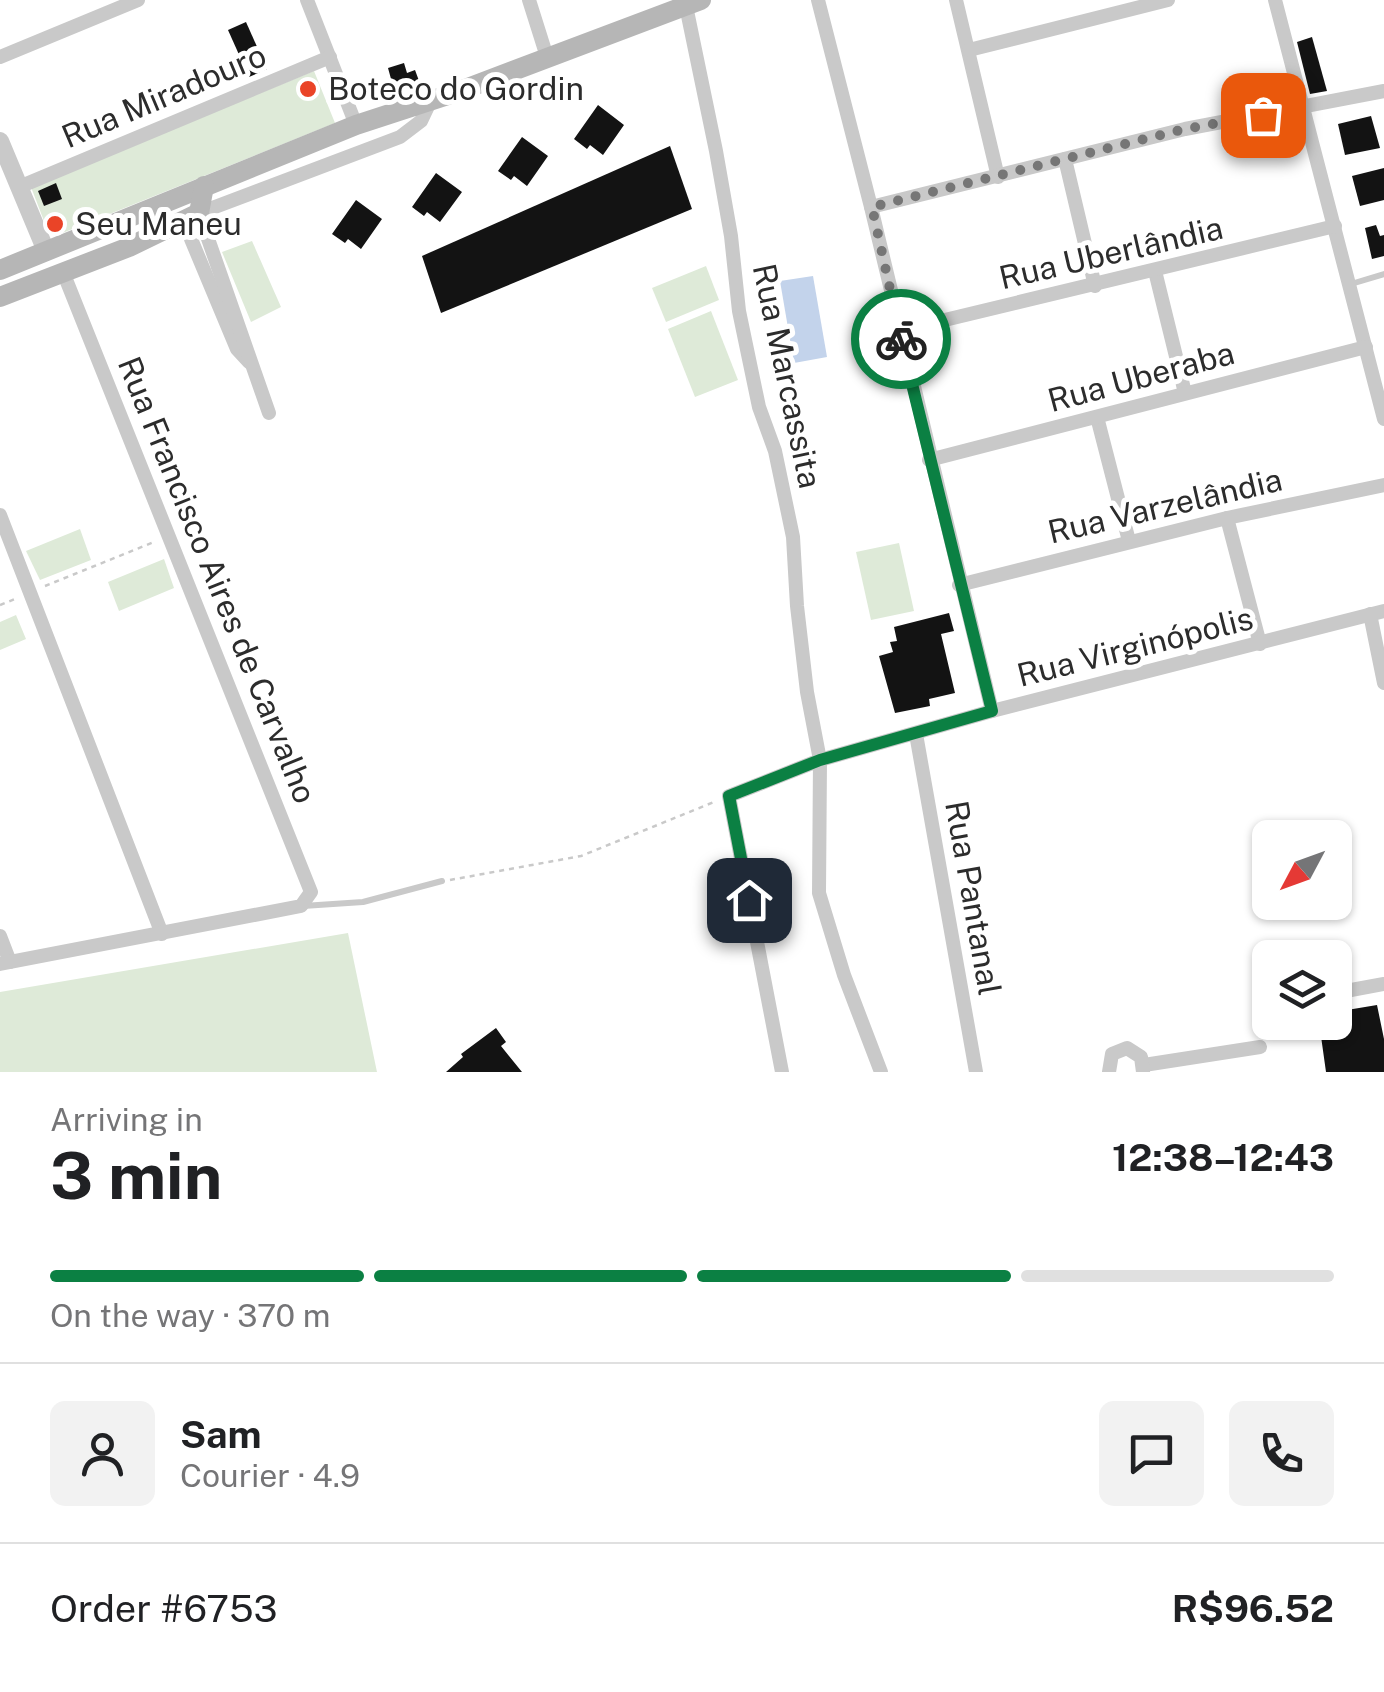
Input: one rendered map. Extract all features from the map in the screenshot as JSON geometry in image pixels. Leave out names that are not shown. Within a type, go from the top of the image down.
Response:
[{"type":"main road","points":[[0,270],[356,126],[694,3]]},
{"type":"main road","points":[[0,297],[152,237],[194,215],[194,190]]},
{"type":"main road","points":[[152,237],[176,231],[191,239]]},
{"type":"street","points":[[0,58],[138,0]]},
{"type":"street","points":[[307,0],[356,126]]},
{"type":"street","points":[[529,0],[547,57]]},
{"type":"street","points":[[818,0],[872,207],[992,711]]},
{"type":"street","points":[[956,0],[998,177]]},
{"type":"street","points":[[970,50],[1168,0]]},
{"type":"street","points":[[1275,0],[1384,419]]},
{"type":"street","name":"Rua Marcassita","points":[[694,3],[731,236],[739,312],[793,538],[797,606],[820,760],[820,892],[844,975],[881,1072]]},
{"type":"street","name":"Rua Miradouro","points":[[19,187],[330,57]]},
{"type":"street","points":[[872,207],[1185,129],[1384,91]]},
{"type":"street","points":[[269,413],[249,363],[248,349],[194,215],[400,137],[421,121],[430,102]]},
{"type":"street","points":[[0,141],[46,250]]},
{"type":"street","points":[[1065,160],[1094,286]]},
{"type":"street","name":"Rua Uberlândia","points":[[899,331],[1335,226]]},
{"type":"street","points":[[191,239],[237,350],[249,363]]},
{"type":"street","points":[[1155,271],[1185,394]]},
{"type":"street","name":"Rua Francisco Aires de Carvalho","points":[[63,272],[310,884],[309,898],[301,906]]},
{"type":"street","name":"Rua Uberaba","points":[[930,460],[1366,347]]},
{"type":"street","points":[[1098,417],[1129,541]]},
{"type":"street","name":"Rua Varzelândia","points":[[959,585],[1129,541],[1384,485]]},
{"type":"street","points":[[0,515],[162,934]]},
{"type":"street","points":[[1227,518],[1260,644]]},
{"type":"street","points":[[1377,612],[1384,682]]},
{"type":"street","name":"Rua Virginópolis","points":[[729,796],[820,760],[992,711],[1377,612]]},
{"type":"street","name":"Rua Pantanal","points":[[916,734],[976,1072]]},
{"type":"street","points":[[729,796],[782,1072]]},
{"type":"street","points":[[0,936],[5,963],[301,906]]},
{"type":"street","points":[[1352,990],[1384,984]]},
{"type":"street","points":[[1105,1072],[1112,1054],[1119,1049],[1135,1050],[1144,1068],[1260,1047]]},
{"type":"lane","points":[[1350,284],[1384,274]]},
{"type":"lane","points":[[301,906],[363,902],[442,882]]},
{"type":"path","points":[[0,605],[169,536]]},
{"type":"path","points":[[442,882],[582,856],[729,796]]},
{"type":"green space","points":[[314,71],[335,123],[60,234],[44,221],[31,187]]},
{"type":"green space","points":[[252,241],[281,307],[251,322],[222,252]]},
{"type":"green space","points":[[706,266],[719,300],[666,322],[652,288]]},
{"type":"green space","points":[[711,311],[738,380],[695,397],[668,329]]},
{"type":"green space","points":[[80,529],[91,560],[40,580],[26,551]]},
{"type":"green space","points":[[899,543],[914,611],[871,620],[856,552]]},
{"type":"green space","points":[[164,559],[174,588],[119,611],[108,582]]},
{"type":"green space","points":[[16,615],[26,639],[0,650],[0,622]]},
{"type":"green space","points":[[348,933],[377,1072],[0,1072],[0,992]]},
{"type":"water","points":[[813,276],[827,357],[794,363],[780,281]]},
{"type":"building","points":[[246,22],[267,69],[249,77],[228,30]]},
{"type":"building","points":[[1312,37],[1327,91],[1310,94],[1297,42]]},
{"type":"building","points":[[404,63],[407,73],[415,70],[422,89],[396,97],[388,68]]},
{"type":"building","name":"Boteco do Gordin","points":[[311,79],[317,93],[304,99],[298,85]]},
{"type":"building","points":[[598,105],[624,125],[603,155],[574,139]]},
{"type":"building","points":[[1371,116],[1380,148],[1345,155],[1338,124]]},
{"type":"building","points":[[522,137],[548,156],[527,186],[498,171]]},
{"type":"building","points":[[670,146],[692,209],[441,313],[422,256]]},
{"type":"building","points":[[1384,168],[1384,200],[1360,206],[1352,176]]},
{"type":"building","points":[[436,173],[462,192],[440,222],[412,207]]},
{"type":"building","points":[[56,183],[62,199],[44,206],[38,191]]},
{"type":"building","points":[[356,200],[382,219],[361,249],[332,234]]},
{"type":"building","points":[[1376,225],[1380,236],[1384,235],[1384,256],[1372,259],[1365,228]]},
{"type":"building","points":[[949,613],[954,631],[941,634],[955,693],[929,699],[930,706],[895,713],[879,656],[893,652],[890,642],[897,641],[894,627]]},
{"type":"building","points":[[1377,1005],[1384,1039],[1384,1072],[1326,1072],[1322,1040],[1352,1040],[1352,1009]]},
{"type":"building","points":[[496,1028],[506,1042],[501,1046],[522,1072],[446,1072],[463,1057],[461,1054]]},
{"type":"way so far","points":[[901,339],[872,207],[1185,129],[1263,115]]},
{"type":"place","name":"Boteco do Gordin","points":[[308,89]]},
{"type":"place","name":"Seu Maneu","points":[[55,224]]},
{"type":"route","points":[[749,900],[729,796],[820,760],[992,711],[901,339]]}]
